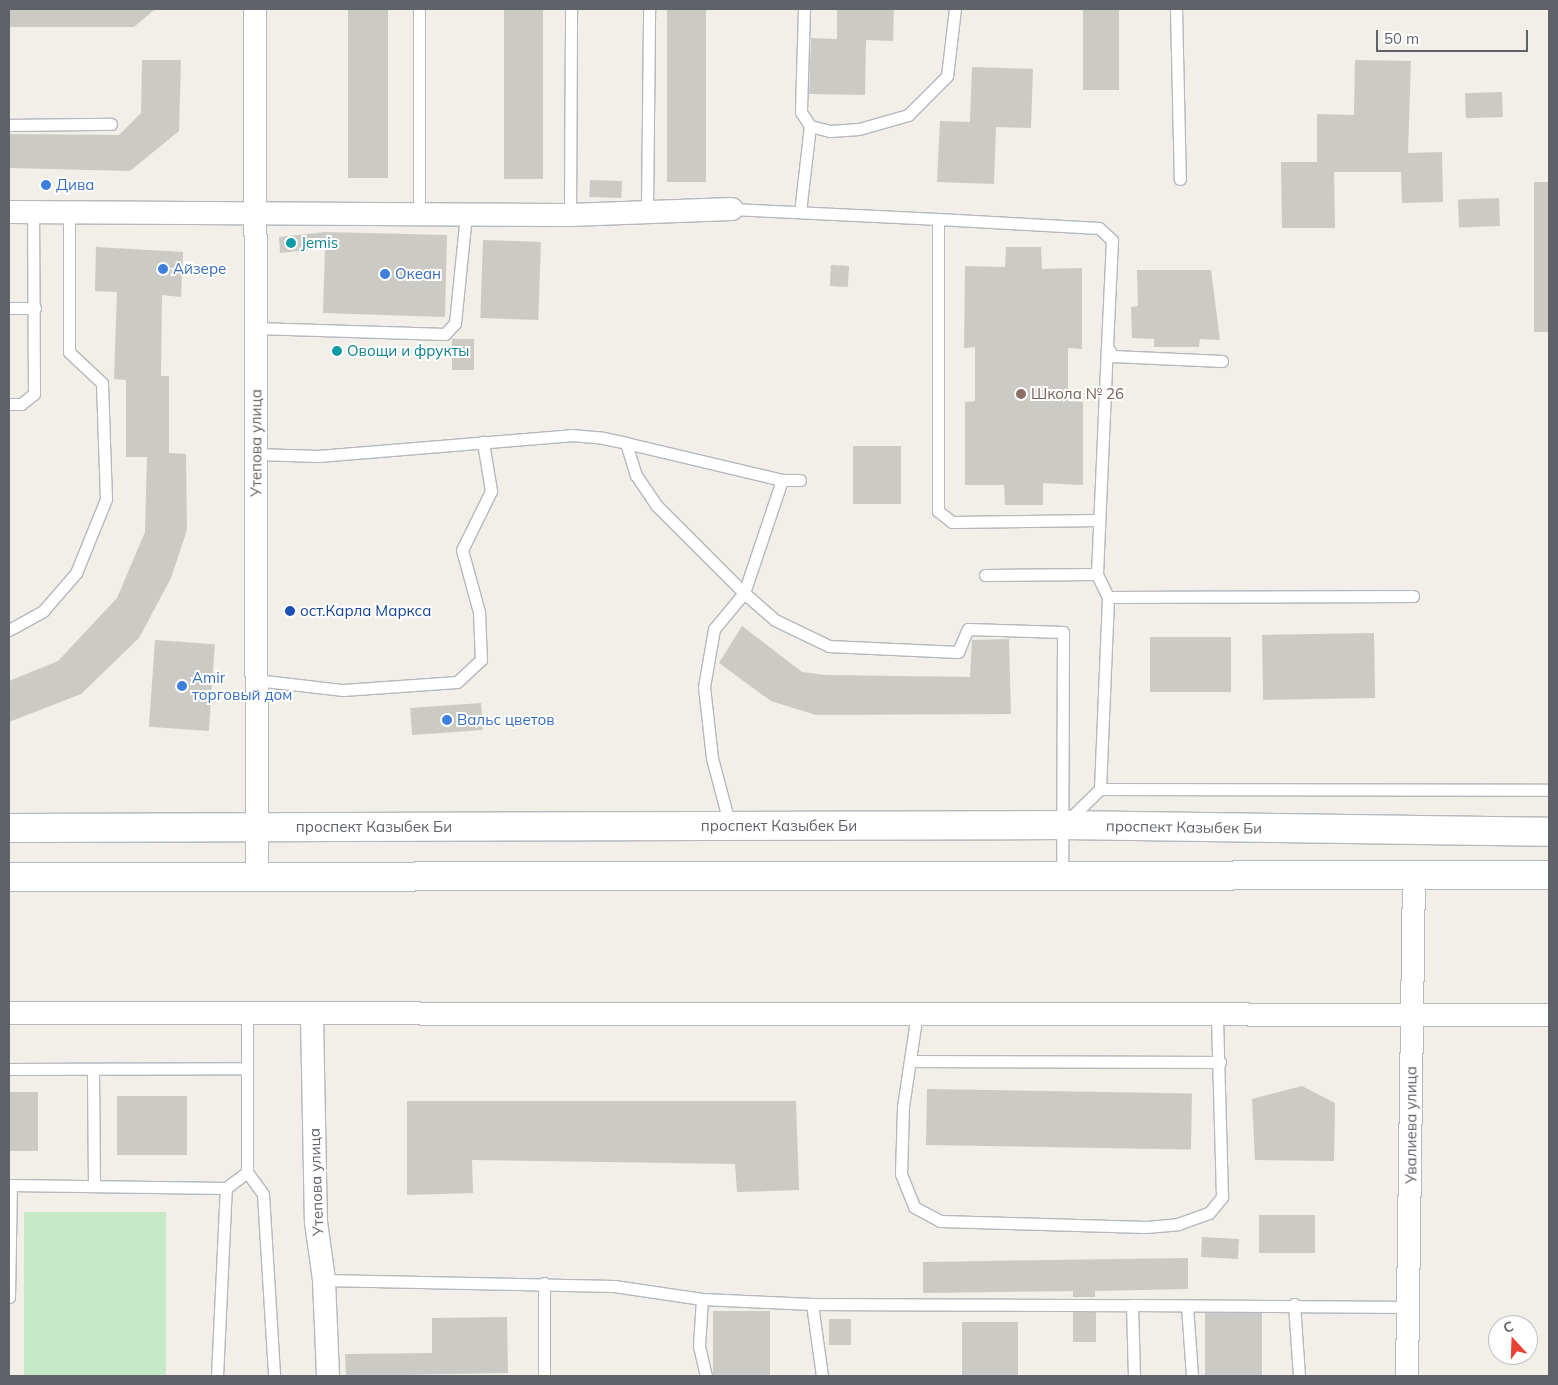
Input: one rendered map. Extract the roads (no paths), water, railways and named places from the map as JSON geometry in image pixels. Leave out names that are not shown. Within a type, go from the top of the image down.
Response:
[{"type":"street","name":"Утепова улица","points":[[255,9],[257,877]]},
{"type":"street","points":[[9,212],[570,215],[732,209]]},
{"type":"street","name":"проспект Казыбек Би","points":[[9,828],[1063,825],[1549,832]]},
{"type":"street","name":"Увалиева улица","points":[[1408,1376],[1410,1307],[1410,1016],[1414,874]]},
{"type":"street","points":[[9,877],[1549,875]]},
{"type":"street","points":[[9,1013],[247,1014],[312,1017],[917,1013],[1549,1015]]},
{"type":"street","name":"Утепова улица","points":[[312,1017],[316,1222],[324,1280],[328,1376]]},
{"type":"lane","points":[[418,9],[419,215]]},
{"type":"lane","points":[[570,215],[571,9]]},
{"type":"lane","points":[[647,212],[649,9]]},
{"type":"lane","points":[[800,212],[810,126],[801,112],[804,9]]},
{"type":"lane","points":[[810,126],[860,129],[908,115],[947,76],[955,9]]},
{"type":"lane","points":[[1176,9],[1180,179]]},
{"type":"lane","points":[[9,126],[111,124]]},
{"type":"lane","points":[[732,209],[1099,228],[1112,240],[1097,574],[1108,597],[1100,789],[1063,825]]},
{"type":"lane","points":[[9,404],[21,404],[34,394],[33,213]]},
{"type":"lane","points":[[9,630],[43,611],[76,573],[106,499],[102,383],[69,352],[69,213]]},
{"type":"lane","points":[[256,328],[445,334],[455,322],[466,215]]},
{"type":"lane","points":[[938,219],[938,511],[952,522],[1099,520]]},
{"type":"lane","points":[[9,308],[35,308]]},
{"type":"lane","points":[[1107,347],[1113,356],[1222,361]]},
{"type":"lane","points":[[256,454],[318,456],[571,435],[626,443],[782,480],[800,480]]},
{"type":"lane","points":[[256,680],[343,690],[457,682],[481,660],[479,612],[462,550],[491,491],[483,442]]},
{"type":"lane","points":[[626,443],[636,474],[656,504],[744,593],[775,620],[829,646],[958,652],[968,629],[1063,632],[1062,875]]},
{"type":"lane","points":[[730,826],[712,758],[704,687],[714,629],[744,593],[782,480]]},
{"type":"lane","points":[[985,575],[1097,574]]},
{"type":"lane","points":[[1108,597],[1413,596]]},
{"type":"lane","points":[[1100,789],[1549,790]]},
{"type":"lane","points":[[917,1013],[910,1062],[901,1174],[914,1207],[940,1222],[1146,1227],[1178,1224],[1208,1213],[1222,1197],[1220,1062],[1217,1014]]},
{"type":"lane","points":[[247,1014],[247,1172],[263,1194],[274,1376]]},
{"type":"lane","points":[[910,1062],[1220,1062]]},
{"type":"lane","points":[[9,1069],[247,1068]]},
{"type":"lane","points":[[93,1070],[94,1185]]},
{"type":"lane","points":[[9,1297],[10,1185],[226,1188],[247,1172]]},
{"type":"lane","points":[[217,1376],[226,1188]]},
{"type":"lane","points":[[324,1280],[544,1283],[614,1286],[702,1299],[812,1304],[1187,1306],[1294,1304],[1410,1307]]},
{"type":"lane","points":[[544,1283],[544,1376]]},
{"type":"lane","points":[[702,1299],[699,1346],[706,1376]]},
{"type":"lane","points":[[812,1304],[822,1376]]},
{"type":"lane","points":[[1294,1304],[1299,1376]]},
{"type":"lane","points":[[1132,1305],[1134,1376]]},
{"type":"lane","points":[[1187,1306],[1192,1376]]},
{"type":"place","name":"Дива","points":[[46,185]]},
{"type":"place","name":"Jemis","points":[[291,243]]},
{"type":"place","name":"Айзере","points":[[163,269]]},
{"type":"place","name":"Океан","points":[[385,274]]},
{"type":"place","name":"Овощи и фрукты","points":[[337,351]]},
{"type":"place","name":"Школа № 26","points":[[1021,394]]},
{"type":"place","name":"ост.Карла Маркса","points":[[290,611]]},
{"type":"place","name":"Amir торговый дом","points":[[182,686]]},
{"type":"place","name":"Вальс цветов","points":[[447,720]]}]
